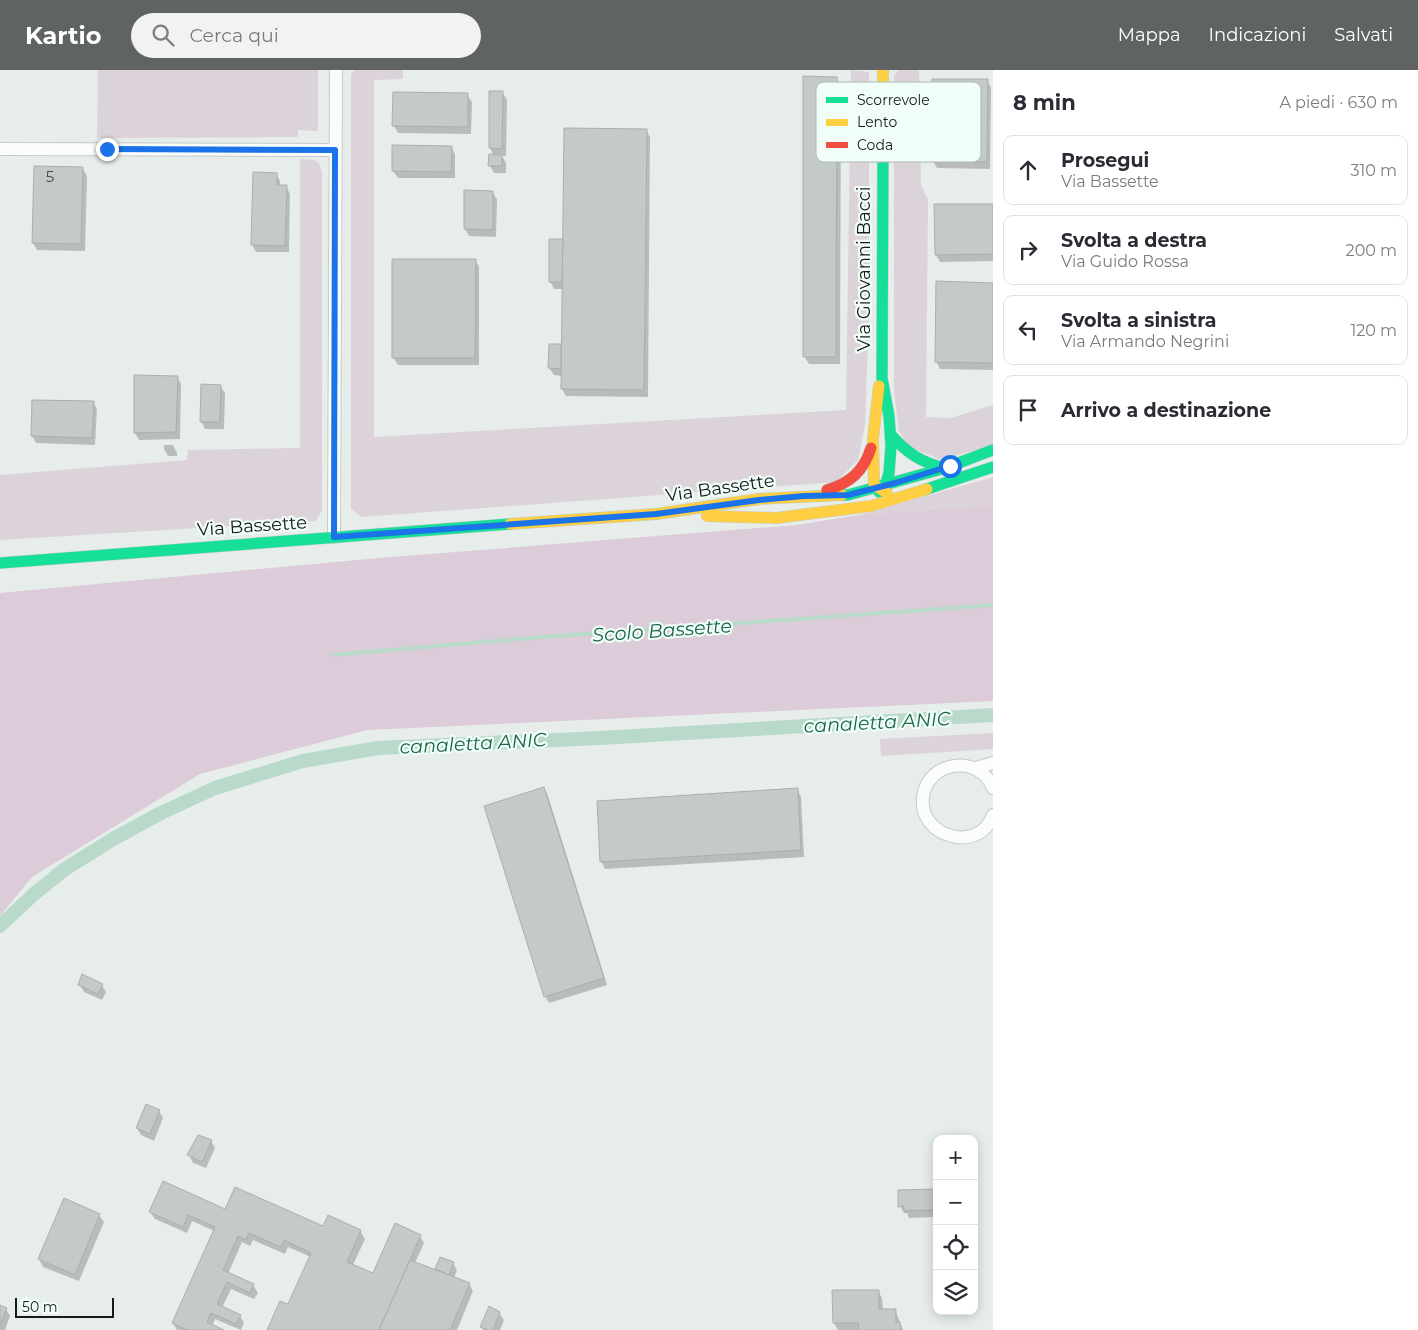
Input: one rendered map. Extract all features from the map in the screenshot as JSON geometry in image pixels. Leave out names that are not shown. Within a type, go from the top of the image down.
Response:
[{"type":"main road","name":"Via Giovanni Bacci","points":[[873,438],[879,487],[886,482],[890,462],[891,434],[889,412],[882,378],[883,162]]},
{"type":"main road","name":"Via Giovanni Bacci","points":[[804,496],[838,487],[854,478],[863,468],[873,438],[878,389],[882,378]]},
{"type":"main road","points":[[891,434],[913,457],[927,464],[945,468]]},
{"type":"main road","name":"Via Bassette","points":[[0,563],[656,514],[759,500],[848,495],[945,468],[993,450]]},
{"type":"main road","name":"Via Bassette","points":[[879,487],[884,492],[892,494],[993,457]]},
{"type":"main road","name":"Via Bassette","points":[[656,514],[776,518],[871,506],[934,488],[993,467]]},
{"type":"main road","name":"Via Bassette","points":[[729,517],[869,498],[878,493],[879,487]]},
{"type":"street","points":[[334,537],[336,70]]},
{"type":"street","points":[[0,149],[335,150]]},
{"type":"street","points":[[976,768],[993,763]]},
{"type":"street","points":[[993,788],[986,775],[976,768],[965,765],[953,765],[942,769],[933,776],[926,786],[923,798],[924,811],[929,823],[938,832],[950,837],[963,838],[974,835],[984,828],[993,815]]},
{"type":"shaded area","points":[[98,70],[318,70],[318,131],[298,130],[298,137],[97,138]]},
{"type":"shaded area","points":[[355,70],[403,70],[403,79],[374,80],[374,437],[846,410],[850,162],[869,162],[869,311],[865,425],[858,460],[836,482],[361,517],[351,509],[351,74]]},
{"type":"shaded area","points":[[851,70],[869,72],[869,82],[851,82]]},
{"type":"shaded area","points":[[898,70],[919,70],[919,82],[894,82],[894,76]]},
{"type":"shaded area","points":[[300,159],[318,162],[322,173],[322,510],[316,521],[0,540],[0,475],[187,460],[188,450],[300,448]]},
{"type":"shaded area","points":[[894,162],[921,162],[921,185],[928,200],[926,417],[951,418],[993,405],[993,445],[941,460],[908,446],[899,431],[894,391]]},
{"type":"shaded area","points":[[993,477],[993,506],[864,514]]},
{"type":"shaded area","points":[[993,506],[993,701],[367,730],[200,774],[32,877],[0,916],[0,593],[379,558],[797,525],[864,514]]},
{"type":"shaded area","points":[[993,733],[993,749],[881,756],[880,739]]},
{"type":"building","points":[[803,76],[837,77],[837,82],[816,82],[816,162],[837,162],[836,357],[803,357]]},
{"type":"building","points":[[932,79],[988,79],[987,162],[981,162],[981,82],[932,82]]},
{"type":"building","points":[[489,91],[503,91],[502,149],[489,148]]},
{"type":"building","points":[[393,92],[468,93],[468,127],[392,126]]},
{"type":"building","points":[[564,128],[647,129],[644,390],[561,389]]},
{"type":"building","points":[[392,145],[452,146],[451,172],[392,171]]},
{"type":"building","points":[[489,154],[502,155],[502,166],[488,166]]},
{"type":"building","points":[[34,166],[83,167],[81,244],[32,243]]},
{"type":"building","points":[[253,172],[277,173],[277,185],[287,185],[285,246],[251,245]]},
{"type":"building","points":[[464,190],[493,191],[493,230],[464,229]]},
{"type":"building","points":[[934,204],[993,204],[993,254],[935,255]]},
{"type":"building","points":[[549,239],[563,239],[562,282],[549,282]]},
{"type":"building","points":[[392,259],[476,259],[475,358],[392,358]]},
{"type":"building","points":[[936,281],[993,283],[993,363],[935,362]]},
{"type":"building","points":[[549,344],[561,344],[561,369],[548,368]]},
{"type":"building","points":[[134,375],[178,376],[176,432],[134,433]]},
{"type":"building","points":[[201,384],[221,385],[220,422],[200,422]]},
{"type":"building","points":[[32,400],[94,401],[92,438],[31,436]]},
{"type":"building","points":[[544,787],[604,978],[544,997],[484,806]]},
{"type":"building","points":[[798,788],[801,850],[600,862],[597,801]]},
{"type":"building","points":[[82,974],[103,984],[98,994],[78,985]]},
{"type":"building","points":[[146,1104],[160,1110],[150,1134],[136,1128]]},
{"type":"building","points":[[198,1135],[212,1140],[202,1162],[187,1155]]},
{"type":"building","points":[[163,1181],[225,1209],[235,1187],[323,1226],[328,1215],[361,1230],[347,1262],[373,1273],[395,1223],[421,1235],[379,1330],[267,1330],[280,1301],[288,1304],[311,1253],[284,1240],[281,1247],[249,1233],[246,1240],[238,1236],[223,1270],[254,1284],[250,1293],[227,1282],[217,1304],[241,1315],[236,1324],[211,1313],[207,1322],[224,1330],[187,1330],[172,1323],[215,1227],[188,1215],[183,1227],[149,1212]]},
{"type":"building","points":[[933,1189],[933,1210],[904,1211],[904,1206],[898,1207],[898,1190]]},
{"type":"building","points":[[64,1198],[100,1214],[75,1275],[38,1259]]},
{"type":"building","points":[[440,1257],[454,1262],[449,1275],[435,1269]]},
{"type":"building","points":[[410,1260],[470,1283],[450,1330],[379,1330]]},
{"type":"building","points":[[832,1290],[879,1290],[879,1309],[896,1309],[896,1323],[900,1322],[901,1330],[859,1330],[858,1323],[833,1323]]},
{"type":"building","points":[[0,1305],[7,1308],[0,1325]]},
{"type":"building","points":[[489,1306],[500,1312],[493,1330],[480,1327]]},
{"type":"waterway","name":"Scolo Bassette","points":[[332,655],[543,637],[993,605]]},
{"type":"waterway","name":"canaletta ANIC","points":[[0,926],[34,894],[65,869],[113,839],[163,812],[215,788],[303,761],[378,748],[600,738],[993,715]]},
{"type":"traffic: fast","points":[[879,492],[886,483],[889,473],[891,446],[889,416],[882,378],[883,162]]},
{"type":"traffic: fast","points":[[891,435],[915,456],[945,468]]},
{"type":"traffic: fast","points":[[842,495],[848,495],[945,468],[993,450]]},
{"type":"traffic: fast","points":[[927,489],[993,467]]},
{"type":"traffic: fast","points":[[0,563],[510,524]]},
{"type":"traffic: slow","points":[[883,70],[883,82]]},
{"type":"traffic: slow","points":[[879,386],[873,439],[874,485],[887,493]]},
{"type":"traffic: slow","points":[[707,516],[776,518],[871,506],[927,489]]},
{"type":"traffic: slow","points":[[510,524],[656,514],[759,499],[842,495]]},
{"type":"traffic: jam","points":[[827,490],[843,484],[855,475],[860,470],[871,448]]},
{"type":"route","points":[[107,149],[335,150],[334,537],[656,514],[759,500],[848,495],[950,466]]}]
